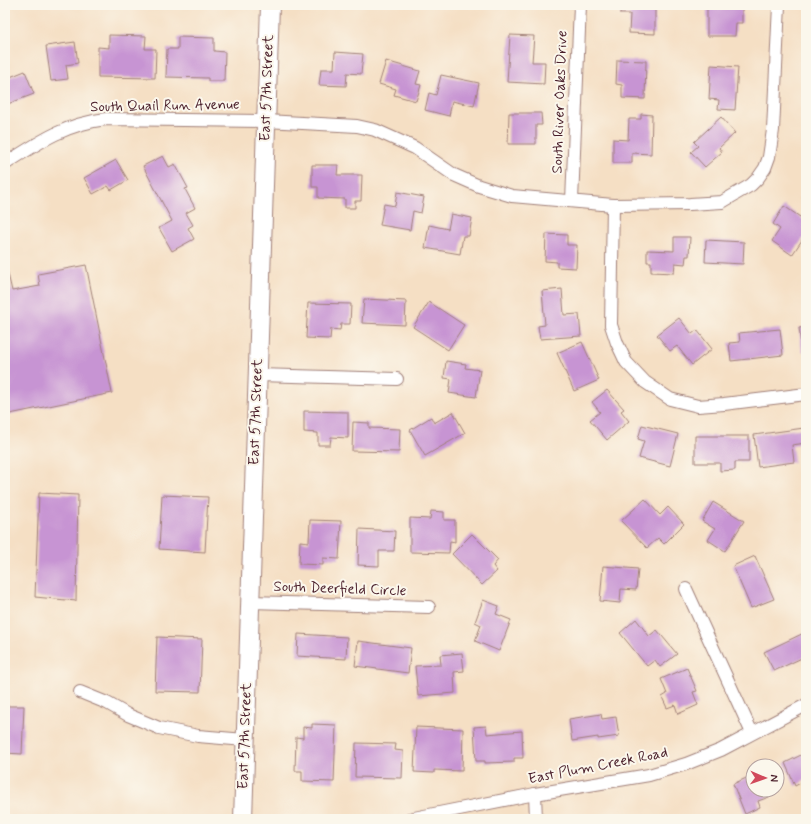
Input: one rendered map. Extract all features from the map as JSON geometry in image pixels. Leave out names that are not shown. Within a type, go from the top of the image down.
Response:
[{"type":"main road","name":"East 57th Street","points":[[243,819],[270,5]]},
{"type":"street","name":"South River Oaks Drive","points":[[572,201],[580,5]]},
{"type":"street","name":"South Quail Run Avenue","points":[[5,164],[41,141],[68,128],[89,121],[106,119],[266,121],[357,126],[374,130],[415,148],[454,175],[479,186],[512,196],[613,205],[722,202],[751,185],[765,168],[769,157],[773,130],[779,5]]},
{"type":"street","points":[[613,205],[611,325],[617,343],[626,362],[644,382],[670,399],[698,406],[806,394]]},
{"type":"street","points":[[258,375],[397,379]]},
{"type":"street","points":[[686,589],[752,734]]},
{"type":"street","name":"South Deerfield Circle","points":[[250,602],[429,607]]},
{"type":"street","points":[[80,692],[159,728],[198,736],[245,740]]},
{"type":"street","name":"East Plum Creek Road","points":[[409,819],[535,794],[649,775],[686,764],[721,750],[806,705]]},
{"type":"street","points":[[535,794],[536,819]]},
{"type":"building","points":[[620,5],[655,5],[655,34],[629,33],[630,14],[620,14]]},
{"type":"building","points":[[724,5],[742,5],[742,23],[736,23],[735,36],[707,36],[707,7],[724,8]]},
{"type":"building","points":[[109,35],[146,36],[145,49],[156,49],[155,78],[98,77],[98,47],[109,48]]},
{"type":"building","points":[[510,35],[534,36],[532,62],[545,62],[544,84],[507,82]]},
{"type":"building","points":[[178,37],[214,38],[214,51],[225,52],[224,81],[208,81],[208,78],[166,77],[167,49],[178,49]]},
{"type":"building","points":[[75,42],[78,63],[66,65],[68,79],[51,81],[46,46]]},
{"type":"building","points":[[335,52],[363,54],[361,74],[347,73],[346,86],[319,85],[321,69],[334,69]]},
{"type":"building","points":[[617,60],[646,61],[645,99],[622,98],[622,85],[616,84]]},
{"type":"building","points":[[386,61],[420,71],[416,84],[421,85],[416,101],[394,95],[396,89],[379,84]]},
{"type":"building","points":[[711,65],[738,67],[735,110],[718,109],[719,100],[709,99]]},
{"type":"building","points":[[25,71],[34,94],[5,105],[5,90],[7,89],[5,79]]},
{"type":"building","points":[[441,75],[479,83],[474,106],[452,101],[449,116],[425,110],[429,93],[436,95]]},
{"type":"building","points":[[509,113],[541,113],[542,125],[536,125],[536,144],[508,144]]},
{"type":"building","points":[[641,114],[652,115],[651,154],[632,153],[632,163],[613,163],[613,139],[628,140],[629,119],[641,119]]},
{"type":"building","points":[[721,117],[735,133],[719,148],[722,152],[705,167],[691,152],[698,146],[694,142]]},
{"type":"building","points":[[163,156],[169,167],[175,164],[188,188],[185,189],[195,208],[186,213],[193,225],[188,228],[194,239],[172,251],[159,228],[172,221],[143,166]]},
{"type":"building","points":[[116,160],[128,180],[111,190],[108,186],[93,194],[84,178]]},
{"type":"building","points":[[312,165],[338,165],[337,175],[362,175],[361,201],[355,201],[355,208],[345,208],[345,199],[318,198],[318,187],[312,187]]},
{"type":"building","points":[[806,184],[806,199],[802,198]]},
{"type":"building","points":[[397,192],[424,197],[421,213],[413,211],[410,230],[380,225],[384,204],[395,206]]},
{"type":"building","points":[[784,206],[806,221],[806,234],[792,255],[772,241],[780,229],[773,224]]},
{"type":"building","points":[[451,214],[472,218],[469,236],[463,236],[460,254],[425,248],[429,225],[448,229]]},
{"type":"building","points":[[546,234],[567,235],[567,245],[577,245],[576,268],[557,267],[557,262],[545,261]]},
{"type":"building","points":[[674,237],[690,237],[689,256],[686,256],[685,264],[675,263],[674,273],[651,272],[651,262],[647,262],[647,250],[674,251]]},
{"type":"building","points":[[706,240],[744,242],[743,264],[705,262]]},
{"type":"building","points":[[5,261],[12,291],[40,286],[38,274],[86,265],[112,393],[5,415]]},
{"type":"building","points":[[562,289],[564,315],[579,314],[581,336],[540,339],[538,326],[545,325],[542,291]]},
{"type":"building","points":[[364,299],[406,301],[405,325],[362,323]]},
{"type":"building","points":[[429,302],[464,325],[448,350],[413,327]]},
{"type":"building","points":[[308,303],[351,304],[350,324],[341,324],[340,330],[331,329],[330,339],[306,338]]},
{"type":"building","points":[[679,318],[692,334],[697,330],[712,349],[692,365],[677,346],[670,351],[657,335]]},
{"type":"building","points":[[806,327],[806,351],[802,352],[799,328]]},
{"type":"building","points":[[780,329],[783,355],[731,361],[729,343],[740,342],[739,333]]},
{"type":"building","points":[[582,342],[599,380],[574,391],[557,353]]},
{"type":"building","points":[[446,361],[466,364],[465,368],[480,370],[476,397],[449,393],[451,379],[444,378]]},
{"type":"building","points":[[607,390],[624,409],[621,411],[629,421],[607,440],[590,420],[600,412],[592,402]]},
{"type":"building","points":[[304,411],[348,412],[348,438],[331,437],[330,445],[318,445],[318,433],[304,432]]},
{"type":"building","points":[[453,412],[465,433],[425,456],[410,430],[431,417],[434,423]]},
{"type":"building","points":[[353,422],[369,423],[369,428],[400,429],[399,452],[352,451]]},
{"type":"building","points":[[642,425],[678,434],[670,466],[639,458],[644,441],[638,439]]},
{"type":"building","points":[[804,428],[806,443],[792,445],[794,462],[758,467],[754,435]]},
{"type":"building","points":[[695,436],[749,436],[749,462],[735,462],[735,470],[720,471],[720,463],[695,463]]},
{"type":"building","points":[[39,493],[78,495],[76,601],[35,597]]},
{"type":"building","points":[[162,495],[208,497],[205,552],[159,549]]},
{"type":"building","points":[[645,499],[660,515],[668,507],[684,524],[664,544],[658,538],[647,548],[621,521]]},
{"type":"building","points":[[713,502],[744,521],[725,551],[708,540],[715,529],[702,521]]},
{"type":"building","points":[[431,511],[444,512],[444,520],[455,520],[455,542],[450,541],[449,553],[410,552],[410,518],[430,519]]},
{"type":"building","points":[[310,520],[341,521],[339,559],[323,558],[323,565],[299,564],[300,541],[309,542]]},
{"type":"building","points":[[359,529],[395,531],[394,551],[379,551],[379,566],[358,565]]},
{"type":"building","points":[[472,534],[498,560],[493,566],[497,571],[482,585],[452,554]]},
{"type":"building","points":[[755,556],[774,599],[751,608],[733,566]]},
{"type":"building","points":[[603,566],[638,569],[636,590],[621,589],[620,603],[600,601]]},
{"type":"building","points":[[483,600],[499,606],[496,614],[511,620],[499,651],[475,641],[481,625],[475,622]]},
{"type":"building","points":[[636,619],[649,636],[657,630],[677,654],[660,667],[655,660],[647,666],[620,633]]},
{"type":"building","points":[[806,632],[806,656],[774,671],[764,652]]},
{"type":"building","points":[[298,634],[347,637],[346,659],[297,656]]},
{"type":"building","points":[[157,637],[202,639],[200,692],[155,691]]},
{"type":"building","points":[[358,641],[411,648],[408,673],[355,666]]},
{"type":"building","points":[[462,653],[464,671],[454,672],[455,693],[418,696],[415,666],[441,665],[440,655]]},
{"type":"building","points":[[687,668],[697,691],[693,692],[698,705],[678,714],[675,705],[667,708],[662,697],[667,694],[661,679]]},
{"type":"building","points":[[5,706],[24,706],[22,754],[5,753]]},
{"type":"building","points":[[601,714],[602,719],[616,717],[619,736],[598,739],[598,737],[572,741],[569,719]]},
{"type":"building","points":[[312,724],[336,725],[334,782],[302,781],[302,771],[295,771],[296,737],[303,738],[303,727],[312,728]]},
{"type":"building","points":[[486,726],[487,734],[522,731],[523,758],[514,758],[514,762],[485,763],[485,761],[476,761],[474,727]]},
{"type":"building","points":[[416,727],[463,729],[462,771],[434,770],[434,773],[414,772]]},
{"type":"building","points":[[356,743],[396,744],[395,750],[403,751],[402,778],[355,777]]},
{"type":"building","points":[[803,754],[804,758],[806,757],[806,780],[795,786],[785,763]]},
{"type":"building","points":[[745,779],[745,798],[766,798],[758,801],[760,807],[745,814],[733,784]]}]
